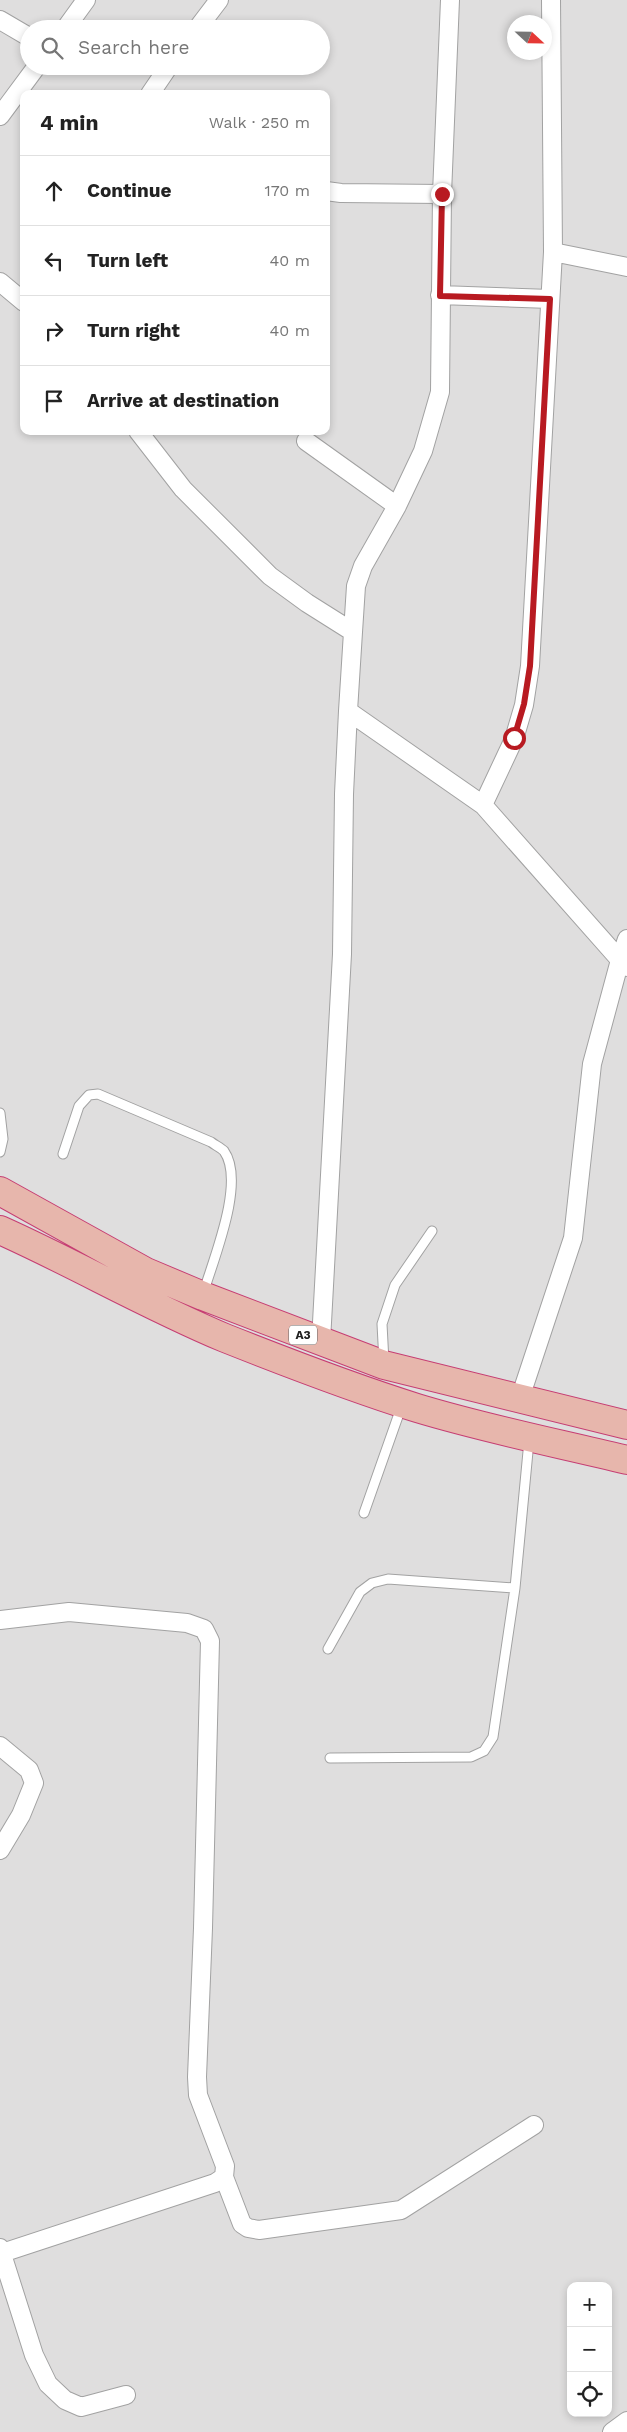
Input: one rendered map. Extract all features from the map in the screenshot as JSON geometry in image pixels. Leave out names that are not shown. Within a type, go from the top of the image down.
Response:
[{"type":"highway","name":"A3","points":[[0,1191],[146,1272],[321,1342],[384,1364],[627,1425]]},
{"type":"highway","name":"A3","points":[[6,1235],[47,1250],[141,1300],[225,1338],[403,1403],[627,1460]]},
{"type":"street","points":[[72,20],[86,0]]},
{"type":"street","points":[[205,20],[219,0]]},
{"type":"street","points":[[321,1342],[342,954],[344,794],[356,586],[363,566],[397,506],[423,451],[440,392],[442,194],[450,0]]},
{"type":"street","points":[[483,805],[514,738],[524,704],[530,666],[552,252],[551,0]]},
{"type":"street","points":[[0,20],[20,32]]},
{"type":"street","points":[[0,116],[30,75]]},
{"type":"street","points":[[153,90],[163,75]]},
{"type":"street","points":[[330,192],[442,194]]},
{"type":"street","points":[[552,252],[627,267]]},
{"type":"street","points":[[0,282],[20,296]]},
{"type":"street","points":[[440,296],[550,299]]},
{"type":"street","points":[[141,435],[182,489],[270,576],[307,603],[353,632]]},
{"type":"street","points":[[306,441],[397,506]]},
{"type":"street","points":[[348,711],[483,805],[624,964]]},
{"type":"street","points":[[520,1398],[573,1238],[592,1064],[624,964],[627,939]]},
{"type":"street","points":[[0,1620],[69,1612],[99,1613],[187,1622],[204,1629],[210,1641],[204,1928],[197,2077],[198,2095],[225,2166],[224,2176],[242,2224],[248,2228],[259,2230],[401,2210],[534,2125]]},
{"type":"street","points":[[0,1746],[29,1770],[34,1783],[21,1815],[0,1850]]},
{"type":"street","points":[[126,2394],[81,2407],[65,2400],[48,2384],[34,2355],[1,2251],[215,2184],[224,2176]]},
{"type":"street","points":[[612,2432],[627,2422]]},
{"type":"lane","points":[[63,1154],[79,1106],[89,1095],[98,1094],[211,1142],[224,1151],[230,1165],[232,1181],[231,1200],[203,1296]]},
{"type":"lane","points":[[0,1113],[3,1139],[0,1152]]},
{"type":"lane","points":[[384,1364],[382,1324],[394,1285],[432,1231]]},
{"type":"lane","points":[[364,1513],[403,1403]]},
{"type":"lane","points":[[330,1758],[472,1757],[484,1752],[493,1737],[515,1588],[529,1436]]},
{"type":"lane","points":[[328,1649],[360,1592],[372,1583],[388,1579],[515,1588]]},
{"type":"shaded area","points":[[0,0],[627,0],[627,2432],[0,2432]]},
{"type":"route","points":[[442,194],[440,296],[550,299],[530,666],[524,704],[514,738]]}]
